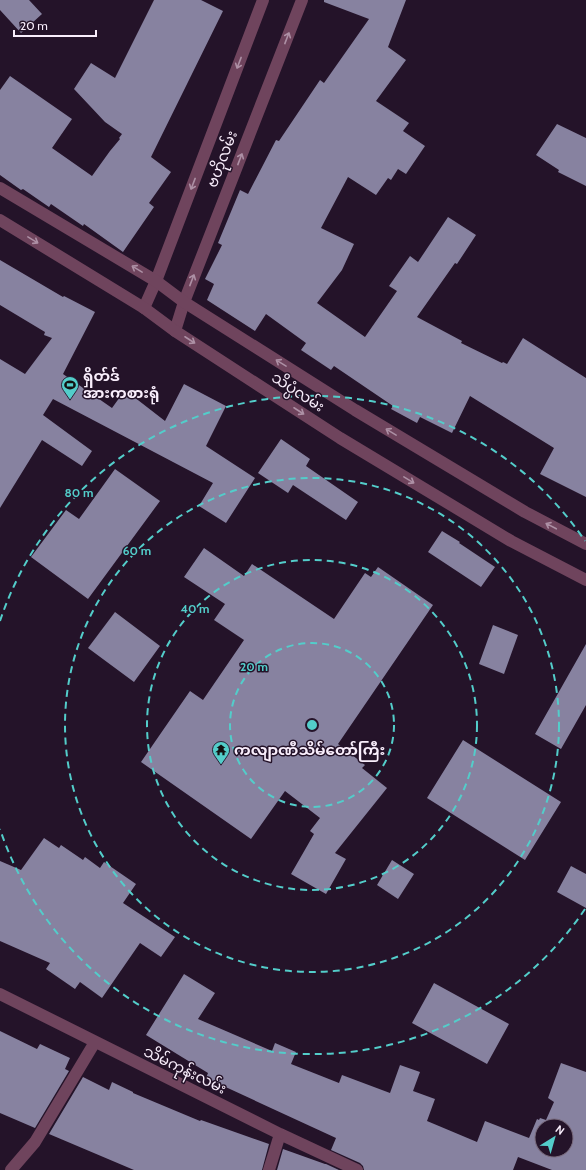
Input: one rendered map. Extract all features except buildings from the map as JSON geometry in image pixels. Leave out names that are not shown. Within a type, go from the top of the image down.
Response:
[{"type":"street","name":"ဗဟိုလမ်း","points":[[144,308],[156,281],[263,0]]},
{"type":"street","name":"ဗဟိုလမ်း","points":[[175,331],[184,302],[302,0]]},
{"type":"street","name":"သိပ္ပံလမ်း","points":[[0,188],[156,281],[184,302],[362,414],[525,512],[586,544]]},
{"type":"street","name":"သိပ္ပံလမ်း","points":[[0,220],[144,308],[175,331],[340,438],[511,541],[586,580]]},
{"type":"street","name":"သိမ်ကုန်းလမ်း","points":[[0,994],[280,1134],[357,1170]]},
{"type":"street","points":[[11,1170],[35,1142],[94,1042]]},
{"type":"street","points":[[269,1170],[280,1134]]},
{"type":"place","name":"ရှိတ်ဒ် အားကစားရုံ","points":[[70,400]]},
{"type":"place","name":"ကလျာဏီသိမ်တော်ကြီး","points":[[221,765]]}]
